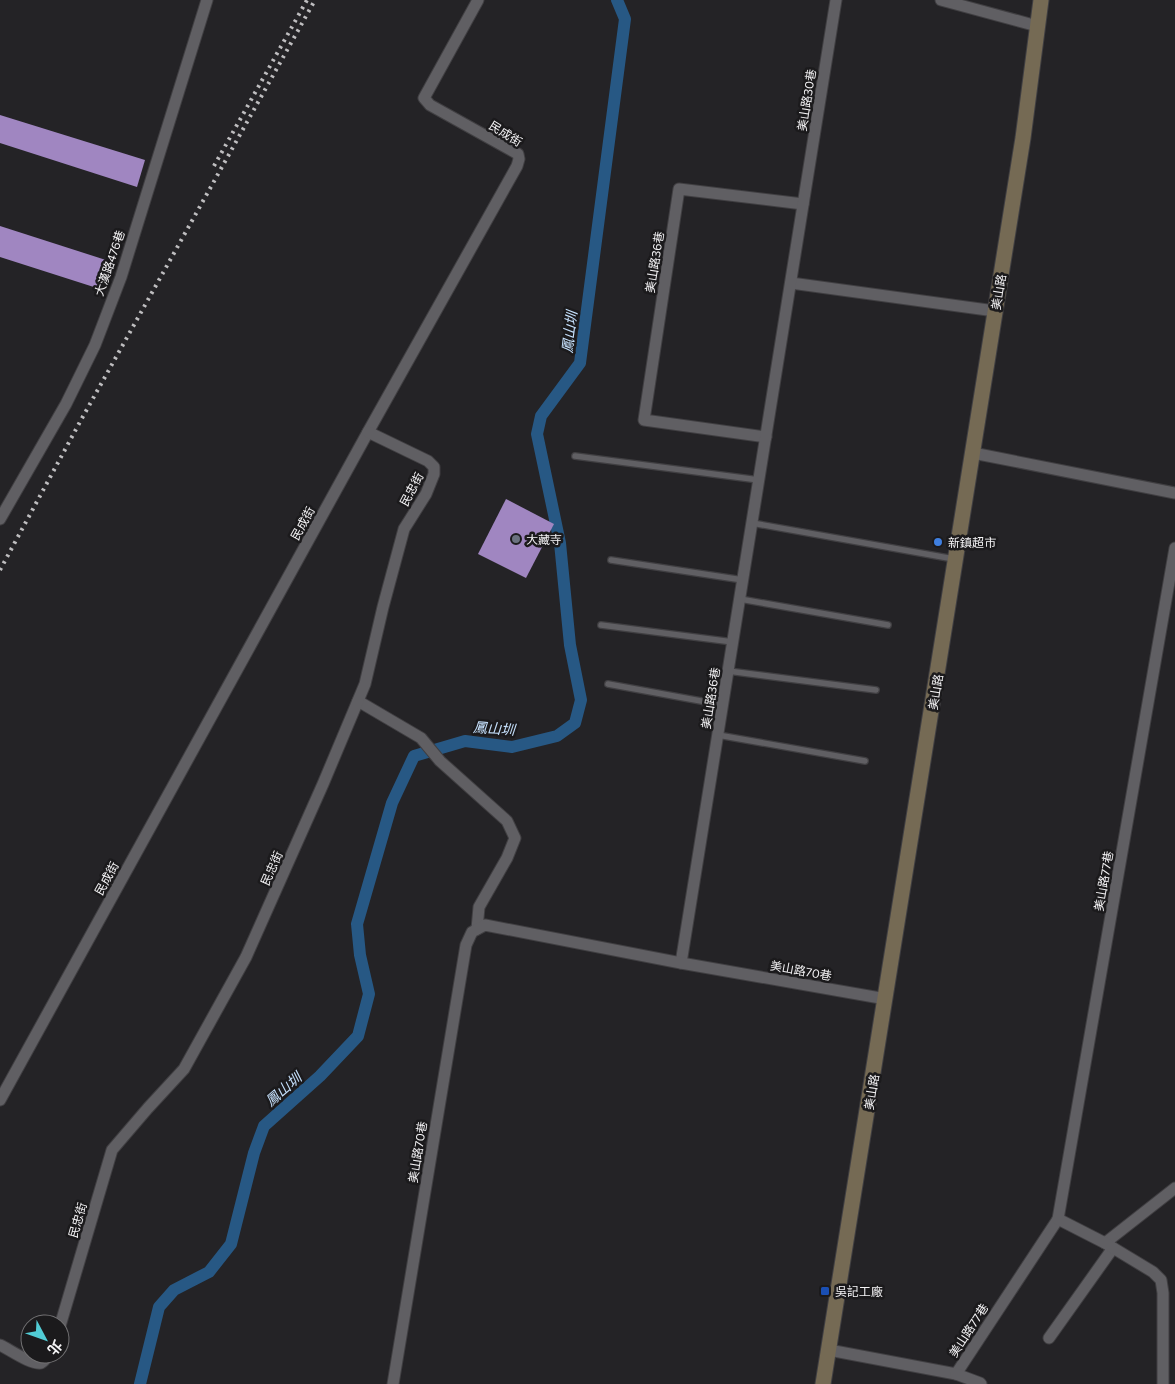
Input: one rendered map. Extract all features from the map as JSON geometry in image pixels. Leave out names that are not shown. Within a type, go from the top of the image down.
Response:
[{"type":"street","name":"大漢路476巷","points":[[0,519],[66,404],[94,345],[120,277],[207,0]]},
{"type":"street","name":"民成街","points":[[0,1100],[368,432],[517,166],[518,154],[430,105],[424,98],[478,0]]},
{"type":"street","name":"美山路30巷","points":[[803,204],[836,0]]},
{"type":"street","points":[[941,0],[1037,26]]},
{"type":"street","name":"美山路","points":[[823,1384],[1023,138],[1041,0]]},
{"type":"street","name":"美山路36巷","points":[[681,963],[791,283],[803,204],[679,189],[644,420],[766,437]]},
{"type":"street","points":[[791,283],[995,311]]},
{"type":"street","name":"民忠街","points":[[64,1314],[112,1150],[184,1069],[246,956],[323,784],[365,684],[404,529],[426,494],[434,474],[434,467],[428,461],[368,432]]},
{"type":"street","points":[[973,453],[1175,493]]},
{"type":"street","name":"美山路77巷","points":[[829,1350],[956,1374],[1058,1218],[1175,548]]},
{"type":"street","name":"美山路70巷","points":[[358,701],[421,738],[440,761],[507,821],[515,838],[479,908],[477,929]]},
{"type":"street","name":"美山路70巷","points":[[393,1384],[466,945],[472,932],[484,925],[681,963],[886,999]]},
{"type":"street","points":[[1049,1338],[1109,1246],[1175,1188]]},
{"type":"street","points":[[1058,1218],[1153,1272],[1161,1280],[1163,1293],[1163,1384]]},
{"type":"street","points":[[0,1344],[20,1355]]},
{"type":"street","points":[[956,1374],[981,1384]]},
{"type":"lane","points":[[575,456],[759,480]]},
{"type":"lane","points":[[752,523],[956,559]]},
{"type":"lane","points":[[611,560],[743,580]]},
{"type":"lane","points":[[740,599],[888,625]]},
{"type":"lane","points":[[601,625],[733,642]]},
{"type":"lane","points":[[728,671],[876,690]]},
{"type":"lane","points":[[608,684],[723,704]]},
{"type":"lane","points":[[718,735],[864,761]]},
{"type":"building","points":[[0,115],[145,160],[137,187],[0,143]]},
{"type":"building","points":[[0,226],[109,261],[100,289],[0,257]]},
{"type":"building","name":"大藏寺","points":[[506,499],[554,524],[526,578],[478,554]]},
{"type":"waterway","name":"鳳山圳","points":[[140,1384],[159,1307],[174,1290],[209,1272],[231,1244],[254,1153],[264,1126],[320,1076],[358,1036],[369,994],[360,955],[357,924],[392,803],[414,756],[465,741],[512,747],[557,736],[575,723],[581,700],[570,645],[560,543],[537,434],[541,416],[580,363],[625,19],[617,0]]},
{"type":"railway","points":[[214,166],[307,0]]},
{"type":"railway","points":[[0,570],[81,420],[315,0]]},
{"type":"place","name":"大藏寺","points":[[516,539]]},
{"type":"place","name":"新鎮超市","points":[[938,542]]},
{"type":"place","name":"吳記工廠","points":[[825,1291]]}]
